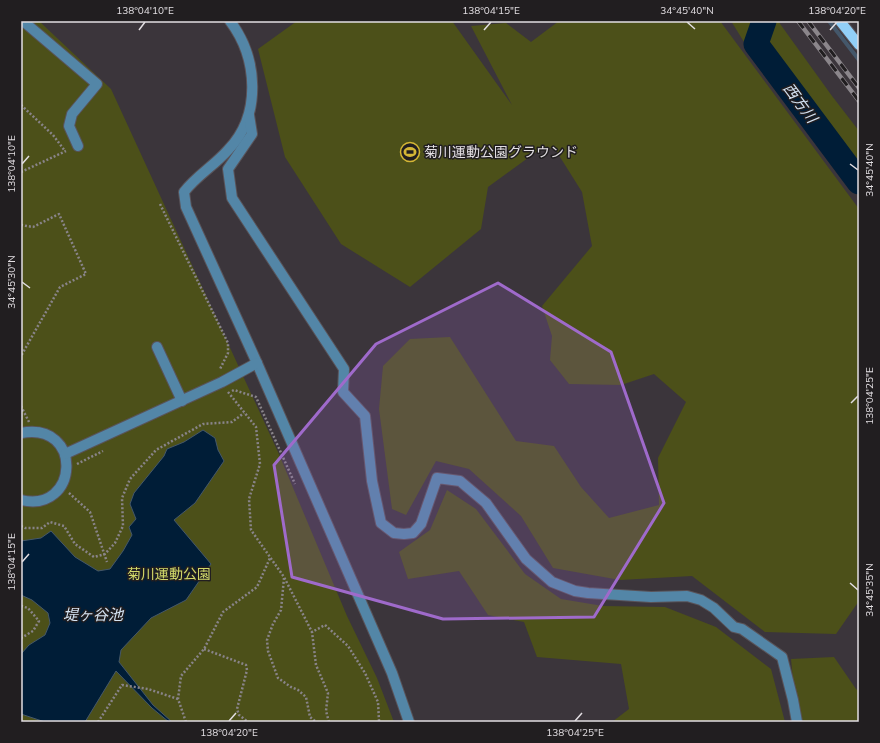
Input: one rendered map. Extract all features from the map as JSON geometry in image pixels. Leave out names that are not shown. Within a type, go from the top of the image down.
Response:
[{"type":"main road","points":[[840,21],[859,45]]},
{"type":"street","points":[[23,21],[98,84],[72,114],[69,126],[78,146]]},
{"type":"street","points":[[230,21],[237,31],[247,53],[252,77],[253,95],[249,114],[241,132],[229,150],[190,184],[184,192],[186,207],[257,364],[392,673],[409,722]]},
{"type":"street","points":[[249,114],[252,134],[228,169],[232,198],[344,369],[343,392],[365,416],[372,481],[381,523],[394,533],[413,533],[421,524],[436,478],[460,481],[486,503],[526,559],[552,582],[575,591],[588,593],[651,597],[687,596],[701,600],[714,608],[734,627],[742,629],[782,658],[797,722]]},
{"type":"street","points":[[157,347],[182,401]]},
{"type":"street","points":[[65,454],[182,401],[257,364]]},
{"type":"street","points":[[21,433],[31,431],[42,432],[52,437],[60,444],[65,454],[67,465],[66,476],[61,486],[54,494],[44,500],[33,502],[21,500]]},
{"type":"path","points":[[21,105],[53,135],[65,151]]},
{"type":"path","points":[[21,172],[78,146]]},
{"type":"path","points":[[21,225],[33,228],[59,214],[86,274],[60,287],[21,356]]},
{"type":"path","points":[[222,382],[228,393],[256,427],[260,464],[249,499],[251,530],[284,577],[312,632],[316,665],[328,693],[326,711],[329,722]]},
{"type":"path","points":[[228,393],[234,390],[256,397],[298,489]]},
{"type":"path","points":[[21,526],[25,528],[42,528],[50,522],[64,526],[74,544],[94,557],[105,554],[115,543],[123,526],[122,498],[130,479],[156,450],[203,424],[232,422],[244,412]]},
{"type":"path","points":[[76,469],[77,463],[106,450]]},
{"type":"path","points":[[72,486],[69,494],[90,512],[107,562]]},
{"type":"path","points":[[186,722],[178,700],[182,676],[204,649],[223,612],[257,587],[270,557]]},
{"type":"path","points":[[284,577],[281,610],[273,624],[267,640],[268,650],[278,678],[298,690],[306,697],[310,717],[316,722]]},
{"type":"path","points":[[21,606],[28,608],[39,621],[33,631],[21,638]]},
{"type":"path","points":[[312,632],[325,625],[348,646],[365,673],[378,702],[379,721]]},
{"type":"path","points":[[204,649],[246,666],[247,670],[237,709],[240,715],[248,722]]},
{"type":"path","points":[[98,722],[122,685],[148,689],[178,700]]},
{"type":"highlighted area","points":[[498,283],[611,352],[664,503],[594,617],[443,619],[292,577],[274,465],[376,344]]},
{"type":"green space","name":"菊川運動公園","points":[[21,21],[39,21],[111,89],[278,452],[347,616],[377,678],[394,722],[21,722]]},
{"type":"green space","points":[[297,21],[452,21],[512,105],[471,26],[506,23],[531,42],[559,21],[720,21],[859,209],[859,601],[836,634],[765,632],[692,576],[620,580],[553,568],[521,516],[469,469],[436,461],[406,515],[392,509],[379,409],[383,366],[410,339],[450,337],[516,441],[554,446],[581,487],[609,518],[659,505],[658,458],[686,402],[654,374],[621,385],[569,384],[550,360],[552,336],[542,306],[592,246],[582,192],[555,149],[543,147],[488,187],[481,229],[410,287],[341,244],[285,157],[258,49]]},
{"type":"green space","points":[[731,21],[778,21],[859,131],[859,182],[749,50]]},
{"type":"green space","points":[[447,490],[476,509],[525,574],[561,599],[603,606],[665,607],[716,627],[771,669],[785,722],[612,722],[629,709],[621,664],[537,657],[524,622],[488,615],[459,571],[408,579],[399,552],[430,530]]},
{"type":"green space","points":[[834,657],[856,689],[859,691],[859,722],[797,722],[791,659]]},
{"type":"water","name":"堤ヶ谷池","points":[[203,430],[215,438],[218,450],[224,461],[195,503],[174,520],[211,564],[186,600],[151,618],[121,650],[119,662],[153,705],[172,722],[169,722],[152,708],[116,671],[85,722],[45,722],[21,714],[21,654],[29,645],[45,635],[50,623],[48,613],[32,600],[21,595],[21,541],[41,538],[51,531],[75,557],[98,571],[110,569],[132,535],[129,527],[136,519],[130,504],[134,493],[164,456],[167,449],[184,442]]},
{"type":"waterway","name":"西方川","points":[[764,21],[756,44],[859,182]]},
{"type":"waterway","points":[[829,21],[859,60]]},
{"type":"railway","points":[[798,21],[859,101]]},
{"type":"railway","points":[[808,21],[859,88]]},
{"type":"place","name":"菊川運動公園グラウンド","points":[[410,152]]}]
